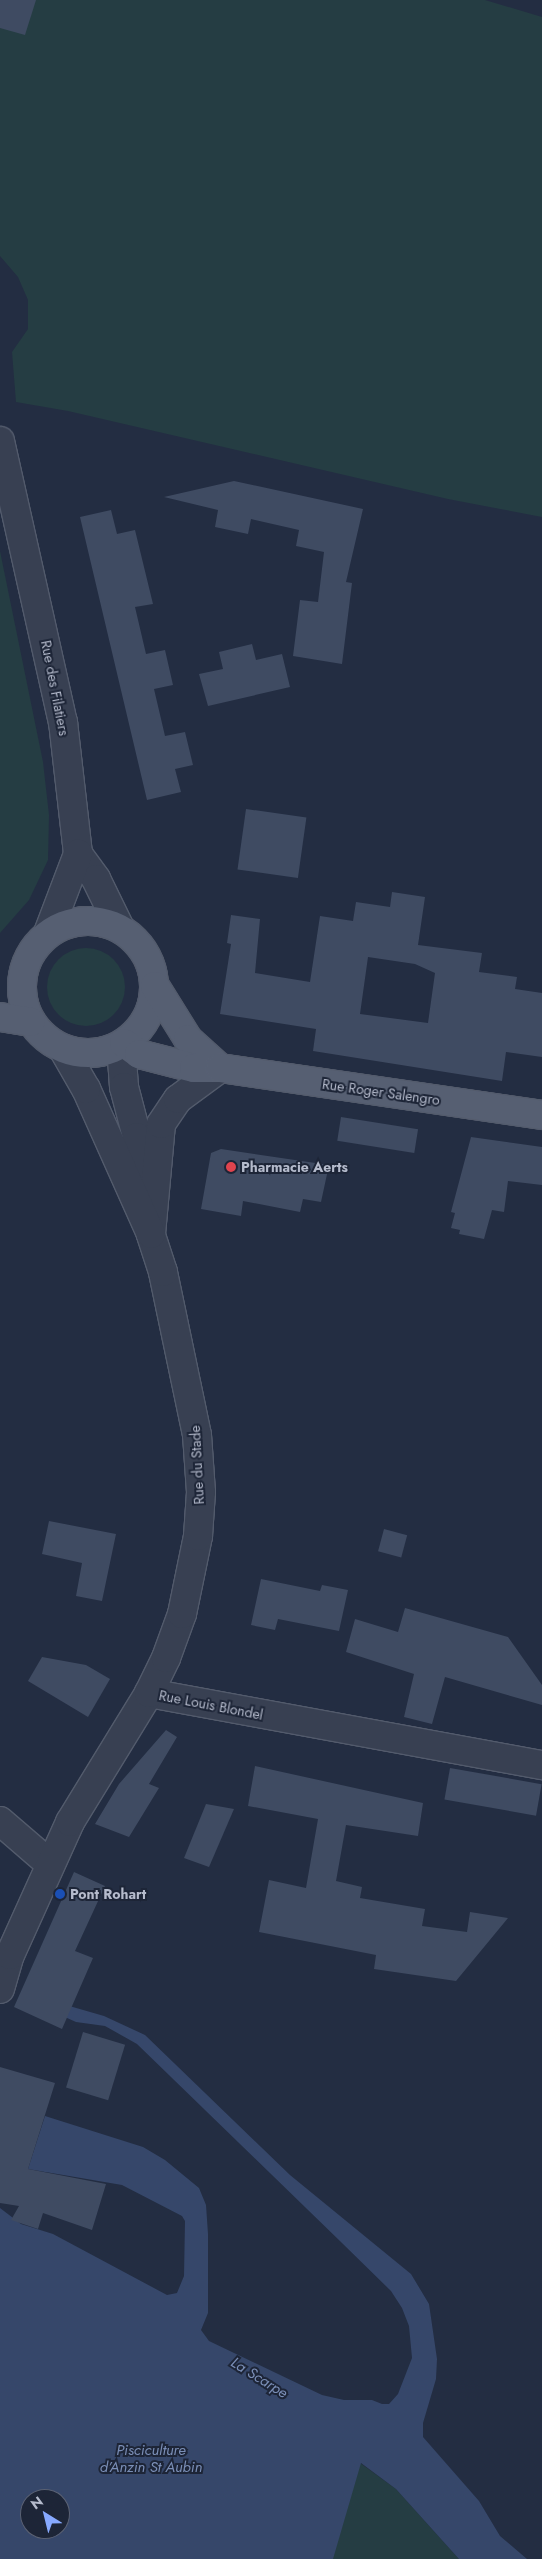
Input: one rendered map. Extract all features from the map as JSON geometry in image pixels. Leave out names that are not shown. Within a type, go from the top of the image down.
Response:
[{"type":"main road","points":[[0,971],[29,956],[48,933],[84,920],[109,923],[120,928],[145,953],[154,986],[188,1039],[220,1068]]},
{"type":"main road","points":[[29,956],[21,989],[31,1022],[51,1042],[63,1049],[93,1053],[122,1044],[147,1018],[154,986]]},
{"type":"main road","points":[[0,1017],[31,1022]]},
{"type":"main road","name":"Rue Roger Salengro","points":[[122,1044],[139,1054],[194,1068],[220,1068],[542,1115]]},
{"type":"street","name":"Rue des Filatiers","points":[[0,441],[63,722],[78,854],[96,879],[120,928]]},
{"type":"street","points":[[48,933],[78,854]]},
{"type":"street","name":"Rue du Stade","points":[[122,1044],[124,1087],[137,1138],[157,1192]]},
{"type":"street","name":"Rue du Stade","points":[[63,1049],[86,1088],[151,1234],[163,1272],[197,1435],[201,1492],[198,1536],[182,1614],[149,1693]]},
{"type":"street","name":"Rue du Stade","points":[[151,1234],[157,1192],[161,1124],[168,1109],[220,1068]]},
{"type":"street","name":"Rue Louis Blondel","points":[[0,1989],[10,1955],[70,1822],[149,1693],[542,1765]]},
{"type":"street","points":[[0,1820],[50,1864]]},
{"type":"green space","points":[[0,0],[485,0],[542,17],[542,517],[448,499],[68,411],[16,402],[12,352],[28,329],[28,300],[18,277],[0,256]]},
{"type":"green space","points":[[0,551],[43,762],[49,815],[48,860],[29,900],[0,933]]},
{"type":"green space","points":[[78,948],[94,948],[108,954],[119,965],[125,979],[125,995],[119,1009],[108,1020],[94,1026],[78,1026],[64,1020],[53,1009],[47,995],[47,979],[53,965],[64,954]]},
{"type":"green space","points":[[360,2463],[396,2489],[459,2559],[331,2559]]},
{"type":"water","points":[[52,2001],[104,2016],[145,2035],[290,2175],[411,2274],[429,2304],[437,2359],[436,2379],[423,2423],[423,2437],[479,2501],[500,2536],[527,2559],[459,2559],[396,2489],[361,2463],[333,2559],[0,2559],[0,2208],[21,2224],[53,2234],[167,2295],[177,2293],[184,2276],[185,2221],[182,2216],[122,2185],[28,2169],[45,2116],[143,2147],[165,2160],[199,2188],[206,2205],[208,2234],[208,2313],[201,2330],[209,2341],[322,2395],[344,2400],[372,2400],[382,2404],[389,2404],[398,2394],[412,2358],[409,2326],[402,2308],[391,2291],[137,2044],[105,2026],[76,2022],[56,2013]]},
{"type":"building","points":[[0,0],[36,0],[25,35],[0,28]]},
{"type":"building","points":[[234,481],[363,509],[346,582],[352,583],[342,664],[293,656],[300,600],[318,602],[324,552],[296,546],[299,530],[251,519],[248,534],[215,527],[218,510],[164,497]]},
{"type":"building","points":[[111,510],[117,534],[135,530],[153,604],[135,607],[146,654],[165,650],[173,685],[154,689],[165,736],[185,732],[193,765],[175,769],[181,792],[147,800],[80,517]]},
{"type":"building","points":[[252,644],[256,660],[282,654],[290,687],[208,706],[199,674],[223,669],[219,652]]},
{"type":"building","points":[[246,809],[306,817],[298,878],[238,869]]},
{"type":"building","points":[[392,892],[425,897],[418,945],[482,953],[479,972],[517,977],[515,989],[542,993],[542,1057],[506,1052],[502,1081],[313,1051],[316,1029],[220,1014],[231,944],[227,943],[231,915],[260,919],[255,973],[310,982],[320,916],[353,921],[356,902],[390,907]],"holes":[[[368,957],[415,964],[435,973],[428,1023],[360,1014]]]},
{"type":"building","points":[[341,1117],[418,1129],[414,1153],[337,1141]]},
{"type":"building","points":[[471,1137],[542,1147],[542,1185],[508,1181],[504,1212],[492,1210],[484,1239],[459,1234],[460,1230],[451,1228],[455,1213],[451,1212]]},
{"type":"building","points":[[221,1149],[329,1165],[321,1202],[303,1199],[300,1212],[243,1201],[241,1216],[201,1209],[211,1153]]},
{"type":"building","points":[[49,1521],[116,1534],[102,1601],[76,1596],[82,1563],[42,1554]]},
{"type":"building","points":[[384,1529],[407,1535],[401,1557],[378,1551]]},
{"type":"building","points":[[261,1579],[320,1591],[322,1585],[348,1590],[339,1631],[278,1619],[275,1630],[251,1625]]},
{"type":"building","points":[[405,1608],[508,1637],[542,1685],[542,1705],[445,1677],[432,1724],[404,1717],[414,1674],[346,1652],[355,1619],[398,1632]]},
{"type":"building","points":[[42,1657],[86,1665],[110,1679],[88,1717],[28,1681]]},
{"type":"building","points":[[166,1730],[177,1737],[149,1784],[159,1788],[129,1837],[95,1824],[119,1784]]},
{"type":"building","points":[[255,1766],[423,1803],[418,1836],[346,1825],[336,1881],[362,1887],[360,1898],[425,1909],[422,1926],[467,1932],[470,1912],[508,1918],[456,1981],[374,1969],[376,1955],[259,1932],[269,1880],[306,1888],[318,1819],[248,1806]]},
{"type":"building","points":[[450,1768],[542,1784],[536,1816],[444,1800]]},
{"type":"building","points":[[206,1804],[234,1809],[209,1867],[184,1858]]},
{"type":"building","points":[[74,1872],[105,1886],[75,1951],[93,1958],[62,2029],[14,2007]]},
{"type":"building","points":[[83,2032],[125,2045],[108,2100],[66,2087]]},
{"type":"building","points":[[0,2067],[55,2083],[28,2169],[106,2184],[92,2230],[43,2213],[38,2229],[11,2220],[19,2206],[0,2203]]},
{"type":"place","name":"Pharmacie Aerts","points":[[231,1167]]},
{"type":"place","name":"Pont Rohart","points":[[60,1894]]},
{"type":"water label","name":"La Scarpe","points":[[259,2378]]},
{"type":"water label","name":"Pisciculture d’Anzin St Aubin","points":[[151,2458]]}]
